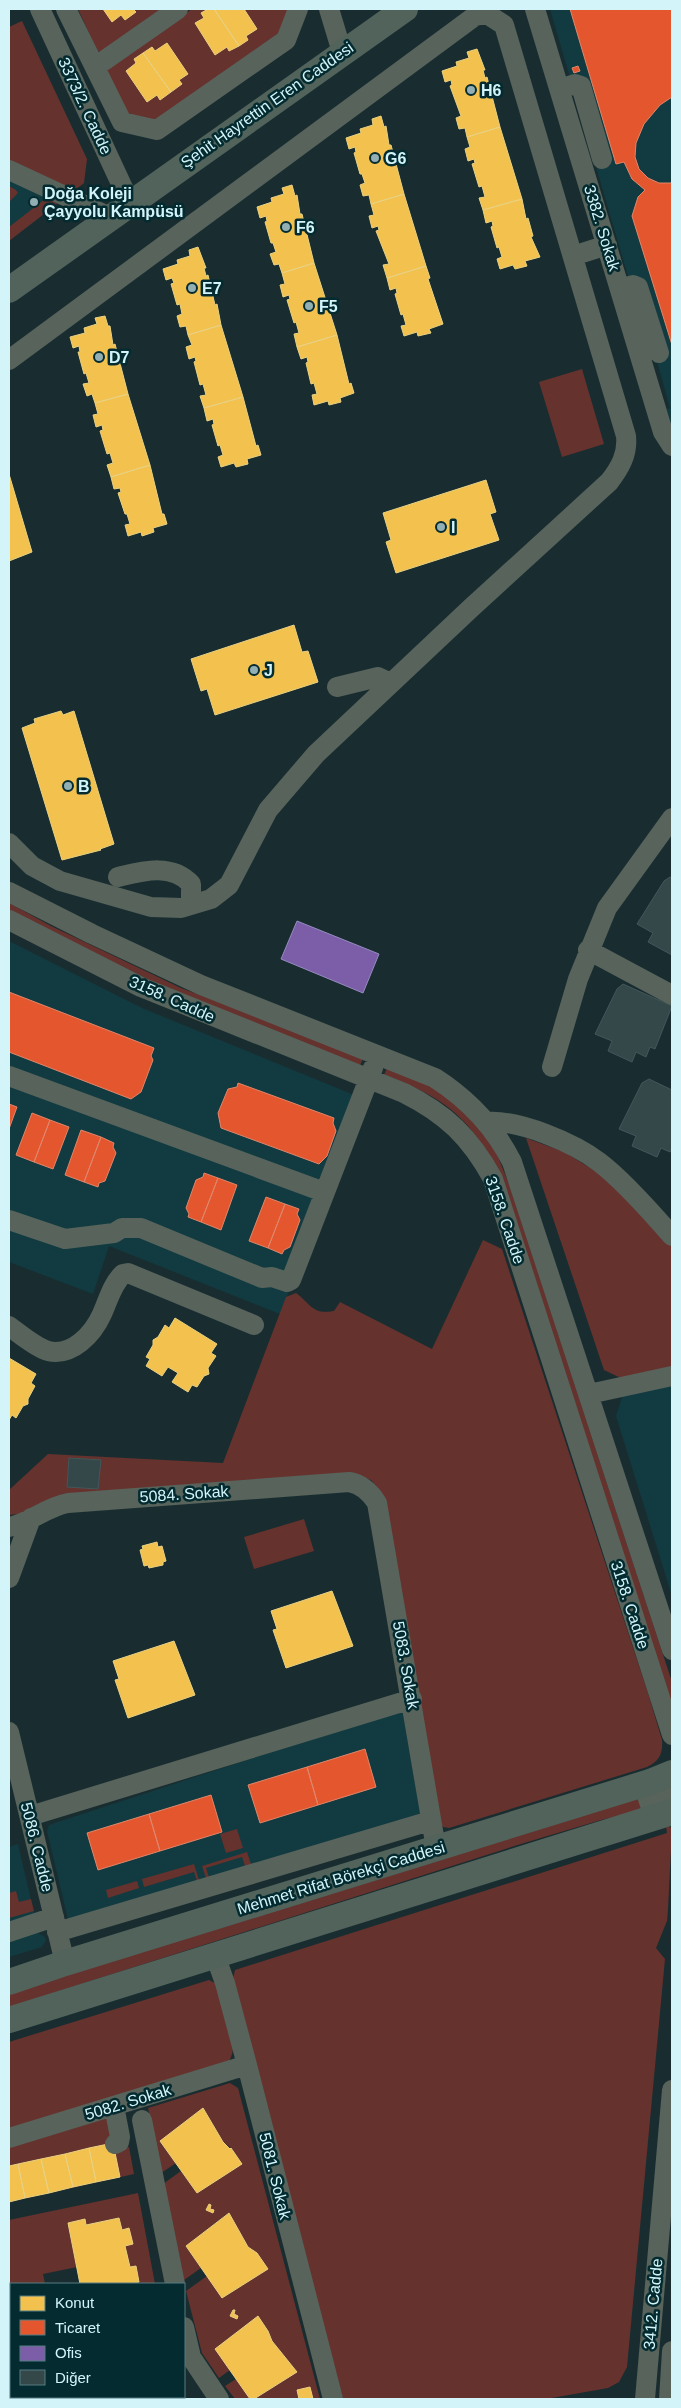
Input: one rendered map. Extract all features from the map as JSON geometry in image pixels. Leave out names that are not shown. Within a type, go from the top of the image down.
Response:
[{"type":"main road","name":"Şehit Hayrettin Eren Caddesi","points":[[9,290],[398,11]]},
{"type":"main road","name":"Mehmet Rifat Börekçi Caddesi","points":[[9,1982],[65,1962],[650,1782],[672,1773]]},
{"type":"main road","points":[[9,2020],[662,1810]]},
{"type":"street","name":"3373/2. Cadde","points":[[40,9],[120,210]]},
{"type":"street","points":[[66,9],[122,122],[157,130],[286,40],[298,9]]},
{"type":"street","points":[[95,67],[178,9]]},
{"type":"street","points":[[329,9],[342,52]]},
{"type":"street","name":"3382. Sokak","points":[[535,9],[663,432],[672,446]]},
{"type":"street","points":[[9,360],[475,16],[481,14],[493,16],[504,25],[626,436],[627,445],[621,465],[609,482],[316,754],[284,789],[268,810],[229,885],[211,899],[181,908],[151,907],[60,881],[32,866],[9,843]]},
{"type":"street","points":[[560,89],[575,84],[581,86],[602,159]]},
{"type":"street","points":[[9,170],[120,210]]},
{"type":"street","points":[[573,256],[607,245]]},
{"type":"street","points":[[620,289],[633,285],[638,287],[659,353]]},
{"type":"street","points":[[337,687],[378,677],[391,683]]},
{"type":"street","points":[[552,1066],[588,950],[608,908],[672,818]]},
{"type":"street","points":[[118,877],[149,870],[172,871],[185,877],[191,884],[191,904]]},
{"type":"street","name":"3158. Cadde","points":[[9,892],[92,934],[201,985],[435,1078],[452,1089],[488,1122],[500,1138],[512,1162],[672,1650]]},
{"type":"street","name":"3158. Cadde","points":[[9,920],[141,987],[430,1106],[449,1120],[466,1138],[483,1161],[492,1179],[672,1735]]},
{"type":"street","points":[[588,950],[672,995]]},
{"type":"street","points":[[9,1220],[65,1239],[114,1233],[122,1228],[141,1228],[262,1278],[272,1277],[288,1282],[291,1280],[378,1054]]},
{"type":"street","points":[[9,1076],[324,1192]]},
{"type":"street","points":[[488,1122],[520,1125],[554,1138],[599,1162],[648,1209],[672,1236]]},
{"type":"street","points":[[9,1326],[48,1351],[61,1351],[72,1348],[89,1336],[100,1318],[119,1277],[128,1272],[254,1324]]},
{"type":"street","points":[[589,1394],[672,1376]]},
{"type":"street","name":"5084. Sokak","points":[[9,1527],[31,1518],[48,1508],[68,1503],[348,1482],[364,1487]]},
{"type":"street","name":"5083. Sokak","points":[[364,1487],[372,1494],[377,1503],[436,1848]]},
{"type":"street","points":[[9,1578],[31,1518]]},
{"type":"street","points":[[30,1816],[412,1699]]},
{"type":"street","name":"5086. Cadde","points":[[9,1732],[65,1962]]},
{"type":"street","points":[[9,1932],[56,1925],[430,1821]]},
{"type":"street","name":"5081. Sokak","points":[[215,1955],[225,1983],[247,2065],[332,2399]]},
{"type":"street","name":"5082. Sokak","points":[[9,2138],[247,2065]]},
{"type":"street","name":"3412. Cadde","points":[[645,2399],[667,2218],[672,2090]]},
{"type":"street","points":[[114,2106],[120,2136],[119,2142],[115,2144]]},
{"type":"street","points":[[142,2120],[175,2283]]},
{"type":"street","points":[[185,2331],[191,2357],[219,2399]]},
{"type":"street","name":"3412. Cadde","points":[[669,2399],[672,2351]]},
{"type":"shaded area","points":[[78,9],[162,9],[101,52],[97,51]]},
{"type":"shaded area","points":[[192,9],[289,9],[280,33],[154,123],[129,116],[107,71],[109,66]]},
{"type":"shaded area","points":[[550,9],[672,9],[672,428],[667,409],[670,408],[655,354],[651,355]]},
{"type":"shaded area","points":[[22,21],[87,159],[84,183],[74,191],[9,165],[9,27]]},
{"type":"shaded area","name":"Doğa Koleji Çayyolu Kampüsü","points":[[9,162],[61,201],[9,241]]},
{"type":"shaded area","points":[[9,186],[18,193],[9,202]]},
{"type":"shaded area","points":[[45,199],[54,200],[57,204],[9,241],[9,227]]},
{"type":"shaded area","points":[[582,369],[604,444],[562,457],[539,382]]},
{"type":"shaded area","points":[[9,903],[51,926],[181,988],[364,1057],[360,1065],[178,994],[9,911]]},
{"type":"shaded area","points":[[9,941],[142,1008],[364,1099],[280,1314],[109,1246],[93,1294],[9,1262]]},
{"type":"shaded area","points":[[387,1068],[438,1089],[477,1123],[496,1152],[509,1184],[672,1682],[672,1707],[489,1155],[467,1125],[456,1114],[432,1096],[384,1075]]},
{"type":"shaded area","points":[[526,1138],[564,1152],[605,1177],[656,1226],[672,1247],[672,1369],[627,1381],[604,1370]]},
{"type":"shaded area","points":[[483,1240],[502,1249],[662,1740],[662,1749],[659,1756],[655,1762],[647,1767],[449,1828],[443,1827],[440,1822],[383,1495],[371,1480],[352,1474],[9,1515],[9,1490],[48,1454],[223,1463],[286,1297],[296,1293],[316,1310],[334,1311],[340,1302],[432,1349]],"holes":[[[69,1458],[100,1460],[98,1489],[67,1486]]]},
{"type":"shaded area","points":[[672,1385],[672,1596],[616,1416],[623,1394]]},
{"type":"shaded area","points":[[304,1519],[314,1551],[254,1569],[244,1537]]},
{"type":"shaded area","points":[[402,1709],[423,1829],[72,1936],[47,1831],[49,1825]]},
{"type":"shaded area","points":[[646,1792],[651,1808],[601,1820],[524,1843],[9,2007],[9,1993]]},
{"type":"shaded area","points":[[666,1826],[672,1828],[668,1909],[667,1921],[656,1948],[665,1959],[627,2367],[619,2382],[608,2388],[546,2399],[343,2399],[232,1983],[235,1970],[667,1833]]},
{"type":"shaded area","points":[[237,1829],[243,1848],[226,1853],[220,1834]]},
{"type":"shaded area","points":[[18,1844],[39,1934],[44,1936],[46,1940],[42,1947],[9,1957],[9,1847]]},
{"type":"shaded area","points":[[247,1852],[252,1867],[246,1869],[242,1857],[206,1868],[210,1880],[207,1881],[202,1866]]},
{"type":"shaded area","points":[[194,1864],[200,1883],[198,1884],[194,1872],[144,1887],[142,1879]]},
{"type":"shaded area","points":[[137,1881],[139,1888],[108,1898],[106,1890]]},
{"type":"shaded area","points":[[16,1891],[19,1902],[31,1899],[34,1911],[9,1918],[9,1893]]},
{"type":"shaded area","points":[[209,1980],[215,1983],[233,2034],[232,2054],[228,2063],[9,2131],[9,2042]]},
{"type":"shaded area","points":[[230,2083],[238,2088],[320,2399],[254,2399],[297,2372],[272,2341],[268,2330],[258,2316],[215,2349],[230,2370],[219,2378],[202,2353],[186,2291],[207,2276],[223,2298],[267,2269],[248,2247],[228,2213],[186,2246],[201,2268],[184,2280],[163,2184],[181,2171],[197,2193],[242,2164],[232,2149],[223,2142],[203,2108],[161,2141],[176,2163],[161,2173],[148,2108]]},
{"type":"shaded area","points":[[107,2115],[116,2149],[129,2147],[134,2174],[9,2202],[9,2146]]},
{"type":"shaded area","points":[[138,2193],[155,2283],[136,2283],[139,2282],[136,2266],[130,2267],[125,2246],[132,2244],[129,2228],[122,2230],[119,2218],[86,2225],[85,2219],[68,2223],[77,2267],[43,2274],[45,2283],[10,2283],[9,2333],[9,2220]]},
{"type":"shaded area","points":[[236,2379],[250,2399],[235,2399],[225,2386]]},
{"type":"shaded area","points":[[28,2398],[68,2398],[68,2399]]},
{"type":"building: Konut","points":[[103,9],[133,9],[136,12],[125,20],[121,15],[112,22]]},
{"type":"building: Konut","points":[[208,9],[214,9],[239,46],[229,51],[227,47],[215,55],[195,23],[204,18],[201,13]]},
{"type":"building: Konut","points":[[214,9],[244,9],[257,29],[246,36],[248,40],[239,46]]},
{"type":"building: Konut","points":[[167,43],[188,74],[179,80],[182,84],[171,92],[143,53],[152,47],[155,51]]},
{"type":"building: Konut","name":"H6","points":[[477,49],[485,70],[483,70],[485,78],[487,77],[500,127],[467,137],[465,128],[459,129],[456,118],[461,116],[450,86],[452,85],[451,80],[445,82],[442,71],[457,66],[456,62],[469,58],[467,52]]},
{"type":"building: Konut","points":[[143,53],[171,92],[160,100],[157,95],[147,102],[126,71],[136,63],[134,59]]},
{"type":"building: Konut","name":"G6","points":[[381,116],[384,127],[386,126],[389,145],[391,145],[404,194],[371,204],[369,195],[363,196],[360,185],[365,183],[362,174],[360,174],[354,153],[356,152],[355,147],[349,149],[346,138],[361,133],[360,129],[373,125],[372,119]]},
{"type":"building: Konut","points":[[500,127],[522,199],[483,210],[479,198],[485,197],[482,186],[479,187],[472,164],[475,163],[474,159],[468,161],[465,149],[470,147],[467,137]]},
{"type":"building: Konut","name":"F6","points":[[292,185],[295,196],[297,195],[300,214],[302,214],[314,263],[282,273],[279,264],[274,265],[270,254],[276,252],[273,243],[271,243],[265,222],[267,221],[266,216],[260,218],[257,207],[272,202],[271,198],[284,194],[282,188]]},
{"type":"building: Konut","points":[[404,194],[426,266],[387,278],[383,265],[389,264],[376,231],[379,230],[378,226],[372,228],[369,216],[374,215],[371,204]]},
{"type":"building: Konut","points":[[522,199],[526,219],[528,218],[533,236],[531,237],[540,257],[525,261],[527,266],[515,269],[513,265],[500,269],[497,259],[502,257],[499,247],[497,248],[491,227],[493,226],[492,221],[486,223],[483,210]]},
{"type":"building: Konut","name":"E7","points":[[198,247],[206,268],[204,268],[206,276],[208,275],[215,305],[217,304],[221,325],[188,335],[186,326],[180,327],[177,316],[182,314],[180,304],[177,305],[171,284],[174,283],[172,278],[166,280],[163,269],[178,264],[177,260],[190,256],[189,250]]},
{"type":"building: Konut","name":"F5","points":[[314,263],[337,335],[297,347],[294,334],[299,333],[287,300],[290,299],[289,295],[283,297],[280,285],[285,284],[282,273]]},
{"type":"building: Konut","points":[[426,266],[430,278],[428,279],[443,324],[429,329],[431,333],[418,336],[417,332],[404,336],[401,326],[406,325],[395,294],[397,293],[396,288],[390,290],[387,278]]},
{"type":"building: Konut","name":"D7","points":[[105,316],[108,326],[110,326],[113,345],[115,344],[128,394],[95,403],[92,394],[87,396],[83,384],[89,383],[86,373],[84,374],[78,352],[80,352],[79,346],[73,348],[70,337],[85,333],[84,328],[97,324],[95,318]]},
{"type":"building: Konut","points":[[221,325],[243,397],[204,408],[200,396],[206,395],[203,384],[200,385],[194,362],[196,361],[195,357],[189,359],[186,347],[192,345],[188,335]]},
{"type":"building: Konut","points":[[337,335],[349,384],[351,383],[354,393],[340,398],[341,402],[329,405],[328,401],[314,405],[312,395],[317,394],[314,383],[311,384],[306,363],[308,362],[307,357],[301,359],[297,347]]},
{"type":"building: Konut","points":[[128,394],[150,465],[111,477],[107,465],[113,463],[110,453],[107,454],[100,431],[103,430],[102,425],[96,427],[93,415],[98,414],[95,403]]},
{"type":"building: Konut","points":[[243,397],[256,446],[258,445],[261,455],[247,459],[248,464],[236,467],[234,463],[221,467],[218,457],[223,455],[220,445],[218,446],[212,425],[214,424],[213,419],[207,421],[204,408]]},
{"type":"building: Konut","points":[[150,465],[162,514],[164,514],[167,524],[153,528],[154,532],[142,536],[141,532],[128,536],[125,525],[130,524],[118,493],[121,492],[120,488],[114,489],[111,477]]},
{"type":"building: Konut","points":[[9,474],[32,552],[9,561]]},
{"type":"building: Konut","name":"I","points":[[486,480],[496,512],[490,514],[499,540],[396,573],[386,542],[391,540],[383,513]]},
{"type":"building: Konut","name":"J","points":[[294,625],[302,652],[308,651],[318,682],[215,715],[207,689],[201,691],[191,659]]},
{"type":"building: Konut","name":"B","points":[[61,711],[63,715],[74,711],[114,844],[101,850],[62,860],[22,728],[35,723],[34,719]]},
{"type":"building: Konut","points":[[175,1318],[217,1344],[211,1353],[216,1356],[208,1368],[209,1374],[204,1376],[197,1387],[192,1385],[188,1392],[172,1382],[178,1373],[168,1367],[162,1376],[146,1366],[150,1359],[146,1357],[153,1345],[153,1340],[158,1337],[165,1325],[169,1328]]},
{"type":"building: Konut","points":[[9,1358],[36,1374],[31,1383],[35,1386],[28,1399],[28,1404],[23,1406],[16,1418],[12,1415],[9,1420]]},
{"type":"building: Konut","points":[[157,1542],[158,1547],[162,1546],[166,1561],[163,1562],[163,1565],[149,1568],[148,1565],[144,1566],[140,1550],[143,1549],[142,1546]]},
{"type":"building: Konut","points":[[332,1591],[353,1646],[286,1668],[273,1630],[277,1629],[271,1611]]},
{"type":"building: Konut","points":[[174,1641],[195,1695],[128,1718],[115,1680],[119,1679],[113,1661]]},
{"type":"building: Konut","points":[[203,2108],[223,2142],[231,2148],[242,2164],[197,2193],[160,2141]]},
{"type":"building: Konut","points":[[113,2143],[120,2177],[96,2182],[89,2148]]},
{"type":"building: Konut","points":[[89,2148],[96,2182],[73,2187],[65,2154]]},
{"type":"building: Konut","points":[[65,2154],[73,2187],[49,2193],[41,2159]]},
{"type":"building: Konut","points":[[41,2159],[49,2193],[25,2198],[18,2164]]},
{"type":"building: Konut","points":[[18,2164],[25,2198],[9,2202],[9,2166]]},
{"type":"building: Konut","points":[[209,2204],[211,2205],[210,2209],[214,2210],[213,2213],[206,2210]]},
{"type":"building: Konut","points":[[229,2213],[248,2247],[257,2253],[268,2269],[222,2298],[186,2246]]},
{"type":"building: Konut","points":[[119,2218],[122,2230],[129,2228],[133,2244],[125,2246],[130,2267],[136,2266],[139,2282],[80,2283],[68,2223],[85,2219],[86,2225]]},
{"type":"building: Konut","points":[[233,2310],[235,2310],[234,2314],[238,2316],[237,2319],[230,2316]]},
{"type":"building: Konut","points":[[258,2316],[272,2341],[297,2372],[254,2399],[250,2399],[215,2349]]},
{"type":"building: Konut","points":[[310,2387],[313,2399],[299,2399],[297,2390]]},
{"type":"building: Ticaret","points":[[570,9],[672,9],[672,97],[660,105],[644,124],[636,143],[635,157],[639,169],[648,178],[659,183],[672,183],[672,345],[632,216],[638,197],[645,190],[632,179],[624,162],[616,164]]},
{"type":"building: Ticaret","points":[[578,66],[580,71],[574,73],[572,68]]},
{"type":"building: Ticaret","points":[[9,992],[154,1048],[151,1056],[153,1060],[141,1092],[131,1099],[9,1052]]},
{"type":"building: Ticaret","points":[[238,1083],[334,1118],[333,1123],[336,1131],[327,1156],[319,1164],[221,1128],[218,1113],[228,1089],[237,1087]]},
{"type":"building: Ticaret","points":[[9,1104],[17,1107],[9,1129]]},
{"type":"building: Ticaret","points":[[32,1113],[50,1120],[34,1162],[16,1155]]},
{"type":"building: Ticaret","points":[[50,1120],[69,1127],[53,1169],[34,1162]]},
{"type":"building: Ticaret","points":[[81,1130],[101,1137],[84,1182],[65,1175]]},
{"type":"building: Ticaret","points":[[101,1137],[114,1143],[113,1147],[116,1153],[105,1181],[99,1183],[98,1187],[84,1182]]},
{"type":"building: Ticaret","points":[[204,1173],[218,1178],[201,1222],[188,1217],[189,1214],[186,1208],[196,1180],[203,1177]]},
{"type":"building: Ticaret","points":[[218,1178],[237,1185],[221,1230],[201,1222]]},
{"type":"building: Ticaret","points":[[266,1197],[285,1204],[268,1248],[249,1241]]},
{"type":"building: Ticaret","points":[[285,1204],[299,1209],[297,1214],[300,1220],[290,1247],[284,1250],[282,1254],[268,1248]]},
{"type":"building: Ticaret","points":[[365,1749],[376,1787],[318,1805],[307,1767]]},
{"type":"building: Ticaret","points":[[307,1767],[318,1805],[260,1823],[248,1785]]},
{"type":"building: Ticaret","points":[[211,1795],[222,1832],[160,1851],[149,1814]]},
{"type":"building: Ticaret","points":[[149,1814],[160,1851],[98,1870],[87,1833]]},
{"type":"building: Ofis","points":[[297,921],[379,954],[363,993],[281,959]]},
{"type":"building: Diğer","points":[[670,877],[672,878],[672,955],[648,942],[653,933],[637,924],[664,881]]},
{"type":"building: Diğer","points":[[623,984],[672,1006],[655,1049],[650,1047],[646,1057],[636,1052],[632,1062],[608,1051],[612,1041],[595,1034],[617,989]]},
{"type":"building: Diğer","points":[[649,1079],[672,1090],[672,1148],[670,1152],[661,1148],[657,1157],[632,1146],[636,1136],[619,1129],[642,1083]]},
{"type":"building: Diğer","points":[[69,1458],[101,1460],[98,1489],[67,1487]]},
{"type":"place","name":"H6","points":[[471,90]]},
{"type":"place","name":"G6","points":[[375,158]]},
{"type":"place","name":"Doğa Koleji Çayyolu Kampüsü","points":[[34,202]]},
{"type":"place","name":"F6","points":[[286,227]]},
{"type":"place","name":"E7","points":[[192,288]]},
{"type":"place","name":"F5","points":[[309,306]]},
{"type":"place","name":"D7","points":[[99,357]]},
{"type":"place","name":"I","points":[[441,527]]},
{"type":"place","name":"J","points":[[254,670]]},
{"type":"place","name":"B","points":[[68,786]]}]
